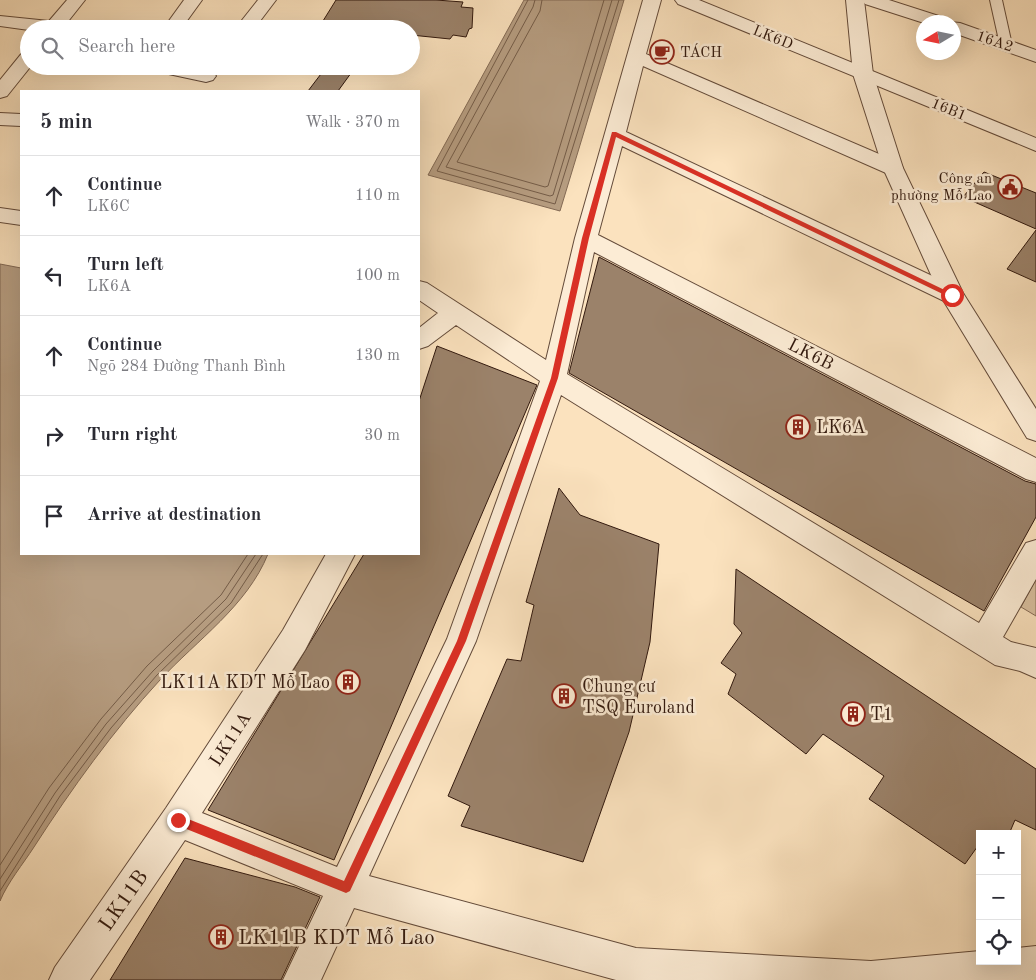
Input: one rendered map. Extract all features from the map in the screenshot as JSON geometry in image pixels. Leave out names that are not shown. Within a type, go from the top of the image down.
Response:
[{"type":"street","points":[[60,20],[76,0]]},
{"type":"street","points":[[179,20],[194,0]]},
{"type":"street","points":[[251,20],[267,0]]},
{"type":"street","points":[[302,980],[461,641],[554,378],[586,238],[652,0]]},
{"type":"street","name":"LK6D","points":[[684,0],[863,74]]},
{"type":"street","points":[[855,0],[863,74],[893,168],[952,295],[1036,431]]},
{"type":"street","points":[[871,0],[918,15]]},
{"type":"street","points":[[0,21],[20,24]]},
{"type":"street","name":"16A2","points":[[961,29],[1036,56]]},
{"type":"street","points":[[636,57],[893,168]]},
{"type":"street","points":[[0,92],[20,68]]},
{"type":"street","name":"16B1","points":[[863,74],[1036,145]]},
{"type":"street","points":[[195,90],[207,75]]},
{"type":"street","points":[[0,119],[20,120]]},
{"type":"street","points":[[614,134],[952,295]]},
{"type":"street","points":[[0,214],[20,218]]},
{"type":"street","name":"LK6B","points":[[586,238],[1036,471]]},
{"type":"street","points":[[420,290],[554,378],[995,649],[1016,670],[1036,682]]},
{"type":"street","points":[[420,339],[455,313]]},
{"type":"street","points":[[995,649],[1036,552]]},
{"type":"street","name":"LK11A","points":[[178,820],[294,640],[340,555]]},
{"type":"street","points":[[995,649],[1025,658],[1036,664]]},
{"type":"street","points":[[178,820],[346,888],[636,967],[872,980],[1036,964]]},
{"type":"street","name":"LK11B","points":[[68,980],[178,820]]},
{"type":"lane","points":[[996,0],[1006,45]]},
{"type":"shaded area","points":[[1036,579],[1036,616],[1021,607]]},
{"type":"water","points":[[524,0],[624,0],[560,211],[428,175]]},
{"type":"water","points":[[0,264],[20,268],[20,555],[268,555],[259,573],[234,606],[160,680],[109,740],[63,803],[11,880],[0,901]]},
{"type":"building","points":[[336,0],[436,0],[463,2],[461,7],[473,8],[472,28],[469,29],[466,37],[453,35],[450,39],[420,36],[420,20],[324,20]]},
{"type":"building","points":[[320,75],[350,75],[339,90],[309,90]]},
{"type":"building","points":[[984,172],[1036,193],[1036,229],[963,197]]},
{"type":"building","points":[[1036,230],[1036,282],[1007,269]]},
{"type":"building","name":"LK6A","points":[[599,257],[1025,481],[1036,484],[1036,517],[984,611],[569,373]]},
{"type":"building","name":"LK11A KDT Mỗ Lao","points":[[437,346],[537,385],[334,860],[208,810],[363,555],[420,555],[420,398]]},
{"type":"building","name":"Chung cư TSQ Euroland","points":[[559,488],[580,515],[659,544],[650,642],[629,732],[583,862],[461,826],[470,806],[448,796],[507,659],[521,661],[534,605],[526,602]]},
{"type":"building","name":"Chung cư TSQ Euroland","points":[[736,569],[1036,769],[1036,830],[1015,820],[1011,830],[976,830],[976,849],[965,864],[869,799],[884,776],[823,734],[806,754],[728,694],[736,674],[721,663],[742,633],[734,624]]},
{"type":"building","name":"LK11B KDT Mỗ Lao","points":[[185,858],[295,887],[320,897],[281,980],[110,980]]},
{"type":"place","name":"TÁCH","points":[[662,52]]},
{"type":"place","name":"Công an phường Mỗ Lao","points":[[1010,187]]},
{"type":"place","name":"LK6A","points":[[798,427]]},
{"type":"place","name":"LK11A KDT Mỗ Lao","points":[[348,682]]},
{"type":"place","name":"Chung cư TSQ Euroland","points":[[564,696]]},
{"type":"place","name":"T1","points":[[853,714]]},
{"type":"place","name":"LK11B KDT Mỗ Lao","points":[[221,937]]},
{"type":"route","points":[[178,820],[346,888],[461,641],[554,378],[586,238],[614,134],[952,295]]}]
